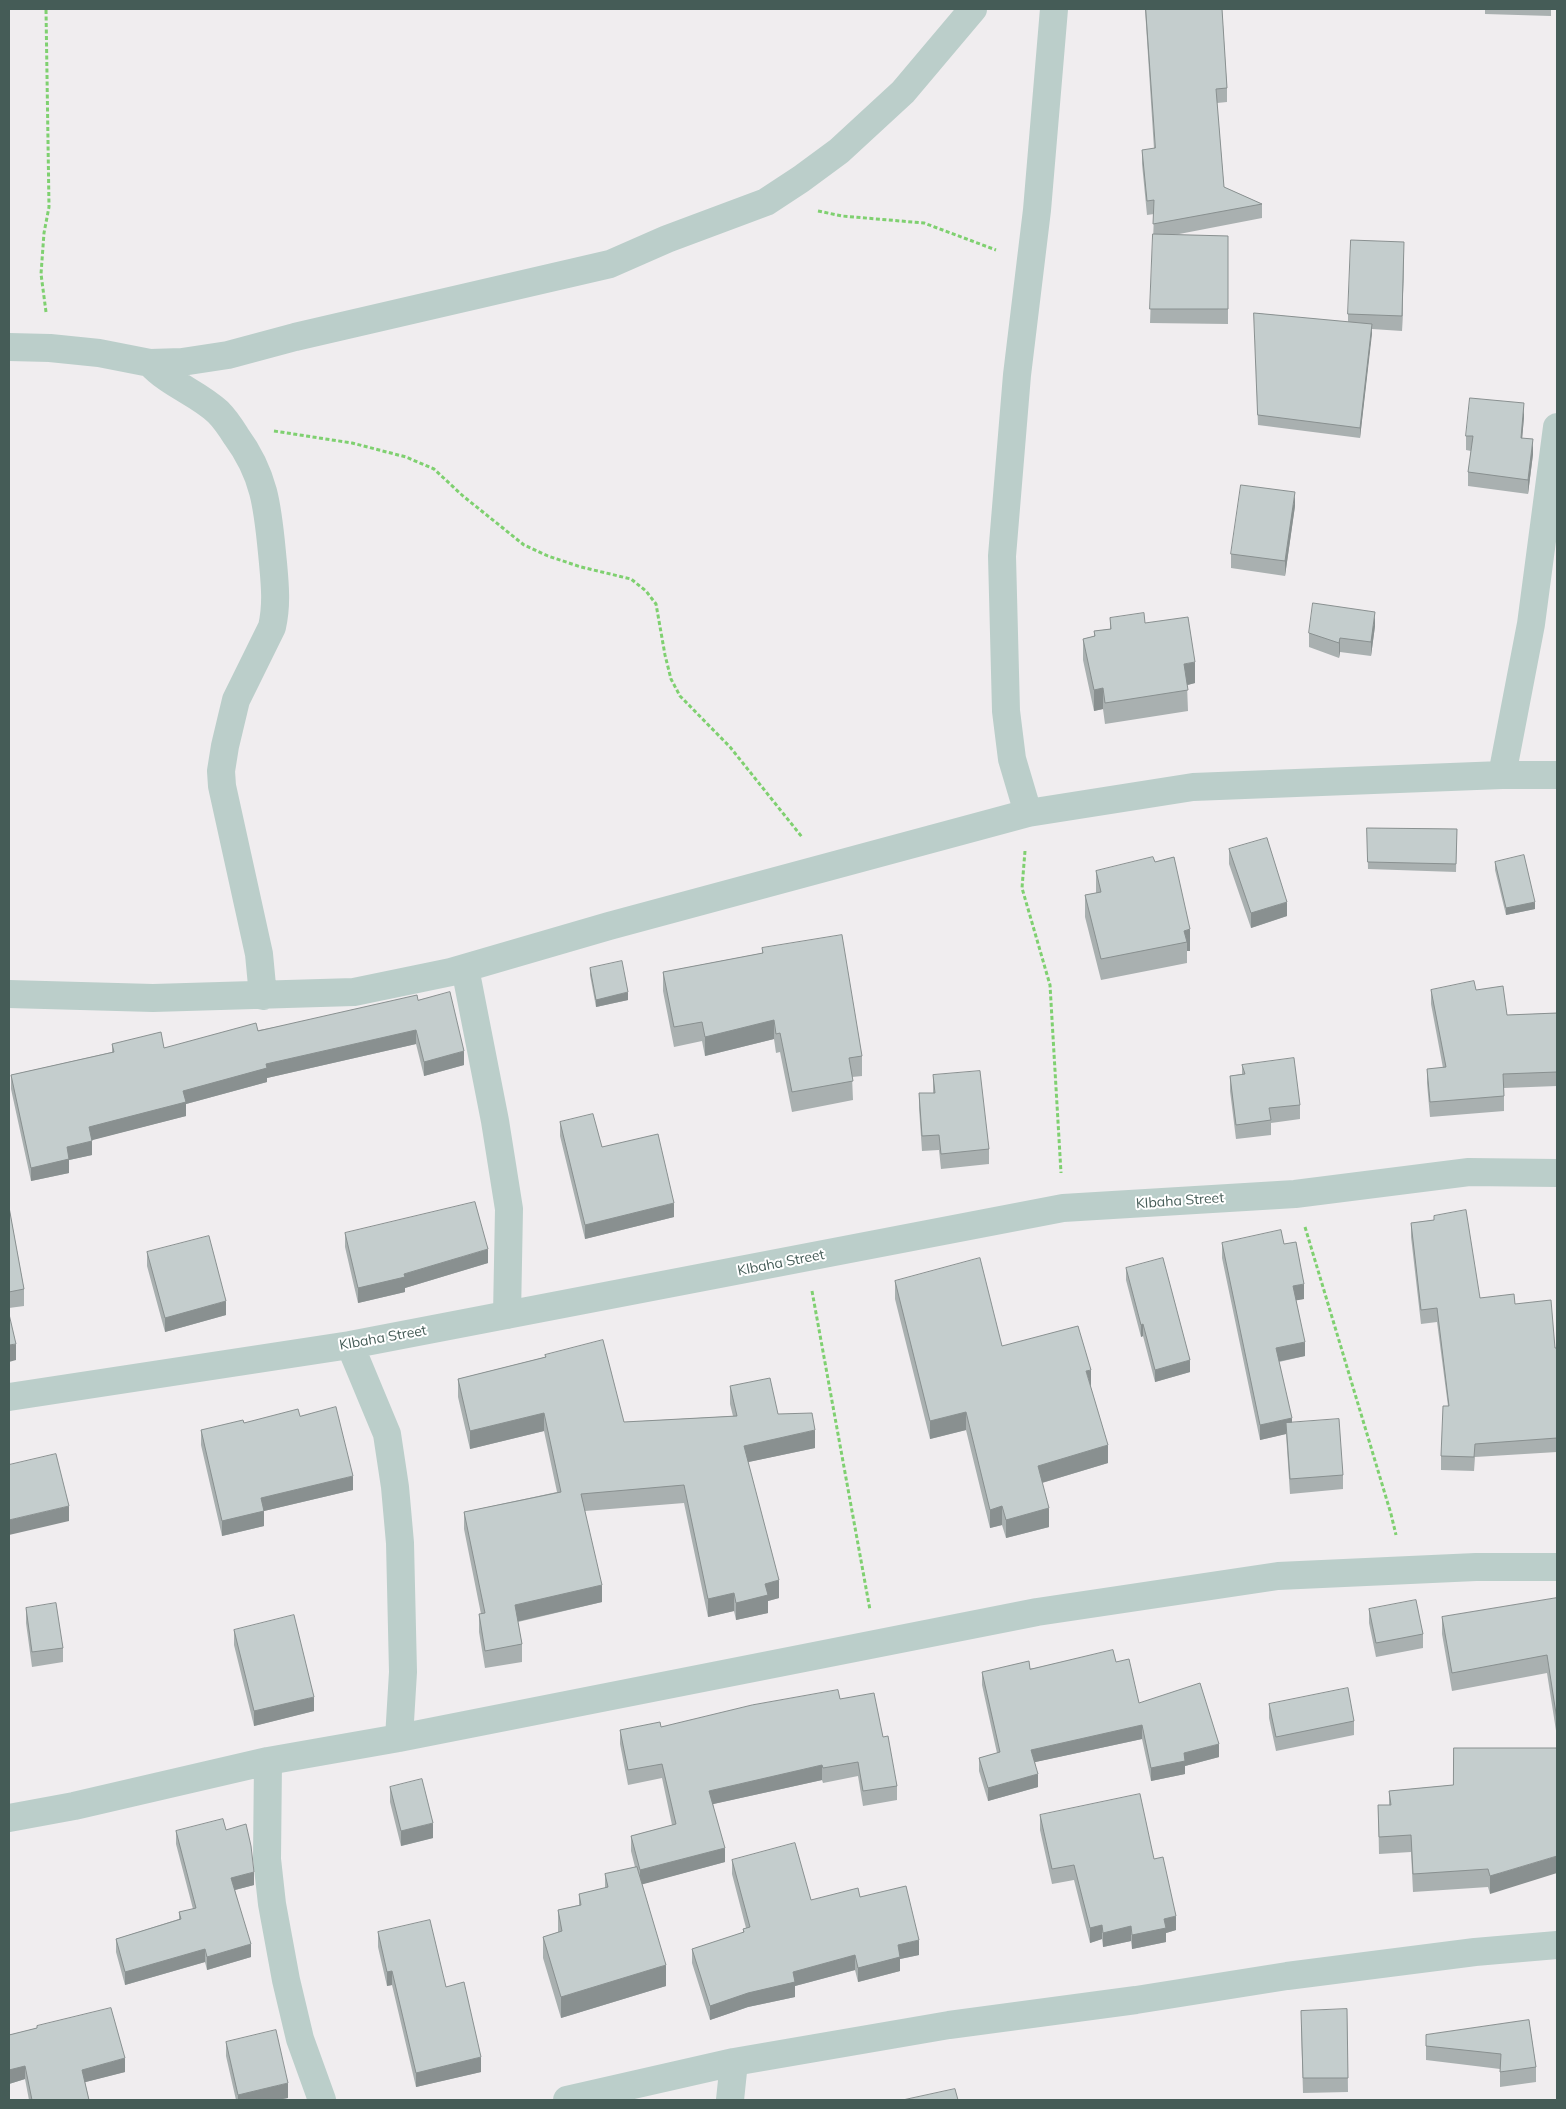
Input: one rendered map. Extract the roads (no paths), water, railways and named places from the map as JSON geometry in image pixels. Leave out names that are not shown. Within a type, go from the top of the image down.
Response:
[{"type":"street","points":[[9,347],[50,348],[99,353],[150,363],[182,362],[228,355],[304,334],[610,264],[666,239],[766,202],[801,179],[839,151],[903,92],[973,9]]},
{"type":"street","points":[[1028,813],[1012,759],[1006,711],[1002,556],[1017,375],[1038,200],[1054,9]]},
{"type":"street","points":[[150,363],[165,377],[217,411],[225,420],[248,452],[263,485],[268,510],[276,602],[272,627],[236,700],[221,771],[222,786],[259,954],[263,996]]},
{"type":"street","points":[[1502,775],[1531,624],[1557,427]]},
{"type":"street","points":[[9,994],[153,998],[354,992],[404,983],[465,968],[609,926],[1028,813],[1193,786],[1502,775],[1557,775]]},
{"type":"street","points":[[465,968],[495,1121],[509,1209],[507,1315]]},
{"type":"street","name":"KIbaha Street","points":[[9,1397],[350,1345],[1063,1208],[1295,1194],[1469,1172],[1557,1174]]},
{"type":"street","points":[[350,1345],[387,1434],[395,1486],[400,1543],[403,1672],[399,1738]]},
{"type":"street","points":[[9,1818],[74,1806],[268,1761],[399,1738],[1037,1612],[1278,1576],[1476,1567],[1557,1567]]},
{"type":"street","points":[[268,1761],[267,1859],[272,1904],[286,1980],[300,2039],[322,2100]]},
{"type":"street","points":[[567,2100],[734,2062],[948,2024],[1136,2000],[1287,1976],[1474,1952],[1557,1945]]},
{"type":"street","points":[[730,2100],[734,2062]]}]
